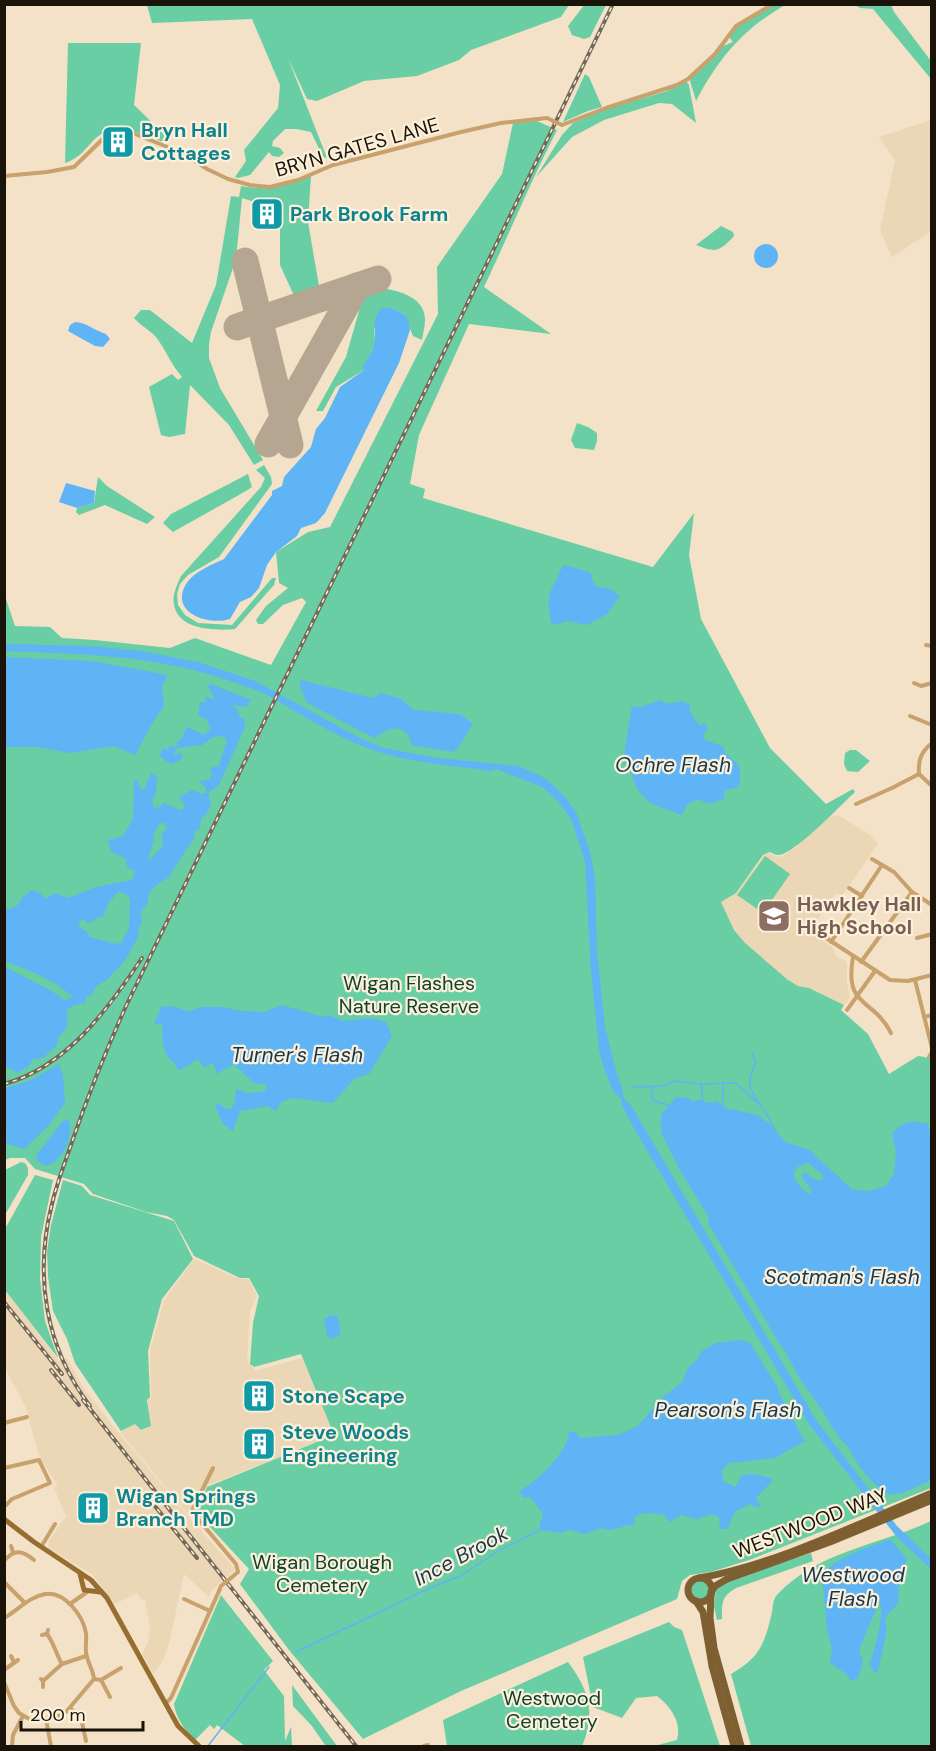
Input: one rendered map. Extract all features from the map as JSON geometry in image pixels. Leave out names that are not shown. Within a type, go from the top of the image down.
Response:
[{"type":"highway","name":"WESTWOOD WAY","points":[[711,1593],[715,1586],[727,1579],[803,1553],[932,1493]]},
{"type":"highway","name":"WESTWOOD WAY","points":[[896,1511],[932,1500]]},
{"type":"highway","name":"WESTWOOD WAY","points":[[699,1578],[724,1573],[771,1558],[872,1522]]},
{"type":"highway","points":[[734,1746],[712,1666],[703,1612],[689,1594],[692,1581],[699,1578],[709,1582],[714,1648],[741,1746]]},
{"type":"highway","points":[[696,1601],[703,1601],[711,1593]]},
{"type":"main road","points":[[4,1519],[41,1547],[77,1569],[86,1586],[100,1592]]},
{"type":"main road","points":[[86,1586],[93,1581],[107,1598],[177,1726],[199,1746]]},
{"type":"street","name":"BRYN GATES LANE","points":[[4,176],[74,167],[110,132],[120,131],[130,132],[185,154],[207,169],[230,180],[270,187],[298,180],[333,165],[501,123],[547,118],[562,125],[677,85],[688,79],[715,54],[736,26],[772,4]]},
{"type":"street","points":[[926,645],[932,646]]},
{"type":"street","points":[[914,683],[921,686],[932,683]]},
{"type":"street","points":[[915,718],[917,713]]},
{"type":"street","points":[[909,716],[932,725]]},
{"type":"street","points":[[919,774],[920,757],[932,743]]},
{"type":"street","points":[[919,774],[932,786]]},
{"type":"street","points":[[856,804],[919,774]]},
{"type":"street","points":[[872,858],[894,872],[912,892],[932,905]]},
{"type":"street","points":[[831,942],[882,865]]},
{"type":"street","points":[[849,888],[862,896]]},
{"type":"street","points":[[861,962],[912,892]]},
{"type":"street","points":[[814,930],[853,957],[894,981],[915,980],[932,975]]},
{"type":"street","points":[[919,939],[932,934]]},
{"type":"street","points":[[853,957],[851,968],[853,991],[857,998],[885,1021],[891,1033]]},
{"type":"street","points":[[848,1010],[875,971]]},
{"type":"street","points":[[915,980],[931,1052]]},
{"type":"street","points":[[924,1017],[932,1015]]},
{"type":"street","points":[[4,1422],[27,1417]]},
{"type":"street","points":[[4,1468],[39,1460],[50,1483],[12,1499],[6,1508]]},
{"type":"street","points":[[166,1703],[171,1698],[221,1586],[238,1570],[237,1564],[193,1513],[213,1468]]},
{"type":"street","points":[[41,1547],[55,1524]]},
{"type":"street","points":[[11,1546],[13,1552]]},
{"type":"street","points":[[13,1552],[30,1554],[33,1560]]},
{"type":"street","points":[[4,1561],[13,1552]]},
{"type":"street","points":[[4,1582],[25,1603]]},
{"type":"street","points":[[70,1604],[86,1586]]},
{"type":"street","points":[[4,1618],[37,1596],[49,1594],[60,1596],[70,1604],[86,1630],[86,1656],[93,1679],[70,1708],[57,1717],[34,1720],[16,1711],[7,1697],[4,1683]]},
{"type":"street","points":[[184,1599],[210,1611]]},
{"type":"street","points":[[46,1633],[62,1664]]},
{"type":"street","points":[[4,1670],[16,1661],[11,1656]]},
{"type":"street","points":[[43,1687],[42,1680],[54,1669],[86,1656]]},
{"type":"street","points":[[93,1679],[101,1680],[122,1666]]},
{"type":"street","points":[[101,1680],[110,1697]]},
{"type":"street","points":[[70,1708],[81,1718],[87,1737]]},
{"type":"street","points":[[12,1746],[14,1731],[23,1716]]},
{"type":"street","points":[[46,1719],[51,1746]]},
{"type":"shaded area","points":[[931,120],[931,231],[892,257],[880,230],[895,160],[879,137]]},
{"type":"shaded area","name":"Hawkley Hall High School","points":[[838,815],[870,835],[878,844],[842,896],[836,893],[810,931],[833,948],[836,956],[847,962],[850,998],[844,1005],[809,988],[787,981],[734,930],[721,902],[736,893],[763,856],[769,853],[776,857],[783,856],[798,846],[815,828],[832,816]]},
{"type":"shaded area","points":[[194,1259],[240,1279],[248,1279],[257,1296],[250,1311],[247,1360],[255,1371],[302,1358],[334,1435],[206,1486],[190,1517],[120,1432],[135,1424],[141,1431],[151,1426],[148,1400],[151,1397],[150,1351],[164,1300]]},
{"type":"shaded area","name":"Wigan Springs Branch TMD","points":[[5,1290],[59,1361],[67,1358],[83,1387],[113,1426],[234,1568],[234,1571],[212,1590],[209,1597],[184,1574],[169,1644],[154,1674],[142,1654],[148,1642],[150,1629],[145,1599],[142,1600],[137,1593],[115,1604],[92,1574],[48,1548],[49,1541],[66,1516],[54,1488],[58,1486],[39,1456],[26,1408],[5,1368]]},
{"type":"green space","points":[[585,4],[606,5],[590,37],[584,39],[572,35],[568,26]]},
{"type":"green space","points":[[147,5],[569,5],[561,17],[471,50],[459,60],[417,76],[364,81],[317,101],[307,99],[288,58],[327,158],[323,157],[311,132],[285,129],[273,141],[272,146],[280,148],[284,153],[279,157],[272,156],[269,152],[250,175],[238,178],[235,177],[246,161],[244,150],[278,108],[280,85],[252,19],[152,23]]},
{"type":"green space","points":[[773,5],[785,5],[756,24],[733,46],[714,71],[696,101],[691,78],[723,46],[733,42],[729,37],[736,27]]},
{"type":"green space","points":[[855,5],[891,5],[931,61],[931,79],[873,9],[860,8]]},
{"type":"green space","points":[[68,43],[141,43],[134,105],[166,136],[164,142],[135,132],[117,129],[99,135],[76,158],[65,163]]},
{"type":"green space","points":[[585,74],[589,77],[602,107],[563,122]]},
{"type":"green space","points":[[684,82],[689,85],[696,123],[672,104],[659,103],[604,120],[572,137],[536,177],[562,135],[573,123],[604,110],[667,91]]},
{"type":"green space","name":"Wigan Flashes Nature Reserve","points":[[537,121],[557,130],[484,287],[551,334],[469,324],[419,435],[410,484],[425,489],[423,498],[653,567],[694,513],[689,555],[701,619],[770,748],[826,804],[853,789],[855,792],[795,847],[778,855],[770,852],[763,855],[736,893],[721,902],[734,930],[745,943],[788,980],[844,1005],[841,1010],[868,1034],[889,1074],[918,1056],[931,1058],[931,1488],[752,1559],[711,1572],[690,1575],[682,1581],[677,1599],[461,1691],[363,1739],[289,1650],[240,1584],[249,1569],[196,1512],[207,1487],[334,1435],[301,1354],[254,1367],[250,1364],[253,1323],[259,1296],[249,1278],[240,1278],[194,1256],[174,1220],[93,1194],[84,1184],[35,1169],[25,1158],[5,1160],[4,593],[15,626],[50,627],[62,638],[170,648],[195,638],[271,665],[306,602],[302,598],[283,605],[263,624],[258,624],[256,620],[266,606],[288,588],[279,583],[276,552],[308,532],[330,527],[438,314],[437,267],[502,174],[513,123]]},
{"type":"green space","points":[[311,175],[308,222],[320,292],[296,300],[280,265],[280,210],[242,198],[236,259],[211,332],[209,358],[220,388],[263,460],[254,465],[229,425],[190,385],[185,434],[169,437],[161,435],[149,387],[172,374],[178,380],[182,377],[156,337],[134,318],[141,310],[150,310],[192,343],[216,285],[231,196],[239,197],[241,186],[268,187]]},
{"type":"green space","points":[[721,226],[733,232],[734,236],[725,245],[713,250],[696,245]]},
{"type":"green space","points":[[376,287],[400,292],[415,299],[424,312],[422,340],[413,336],[404,314],[392,308],[374,329],[375,343],[364,370],[336,387],[323,411],[316,411],[346,357],[364,293]]},
{"type":"green space","points":[[577,423],[597,433],[594,450],[575,448],[571,440]]},
{"type":"green space","points":[[264,465],[272,484],[219,557],[188,575],[180,584],[177,594],[178,605],[185,615],[198,623],[232,625],[272,578],[276,578],[274,585],[235,629],[208,629],[190,624],[177,613],[174,604],[176,586],[181,576],[261,487],[265,478],[256,470]]},
{"type":"green space","points":[[248,474],[252,487],[246,491],[173,532],[163,523],[171,514]]},
{"type":"green space","points":[[98,477],[107,486],[155,517],[147,524],[105,505],[79,515],[76,512],[77,508],[94,503]]},
{"type":"green space","points":[[856,750],[870,761],[858,772],[847,771],[844,764],[845,753]]},
{"type":"green space","points":[[765,856],[790,874],[763,913],[737,895]]},
{"type":"green space","points":[[21,1162],[25,1163],[28,1168],[28,1175],[5,1215],[5,1170]]},
{"type":"green space","points":[[35,1175],[53,1180],[41,1237],[40,1279],[45,1321],[58,1358],[5,1290],[5,1229]]},
{"type":"green space","points":[[63,1180],[82,1186],[90,1195],[174,1221],[193,1259],[162,1299],[148,1351],[150,1397],[147,1400],[151,1426],[141,1430],[135,1424],[121,1431],[75,1363],[67,1339],[53,1311],[47,1251],[51,1225]]},
{"type":"green space","points":[[931,1521],[931,1746],[751,1746],[731,1674],[749,1662],[760,1649],[767,1633],[776,1597],[794,1580],[831,1558]]},
{"type":"green space","points":[[811,1553],[813,1561],[731,1591],[723,1601],[722,1619],[717,1620],[714,1606],[716,1589],[727,1581]]},
{"type":"green space","points":[[700,1581],[706,1584],[709,1590],[706,1596],[700,1599],[694,1596],[691,1590],[694,1584]]},
{"type":"green space","name":"Wigan Borough Cemetery","points":[[221,1595],[273,1661],[264,1670],[284,1696],[285,1741],[291,1727],[292,1746],[245,1746],[217,1725],[214,1729],[210,1725],[195,1740],[179,1719],[174,1704]]},
{"type":"green space","points":[[669,1622],[682,1630],[720,1746],[654,1746],[677,1740],[678,1733],[674,1715],[657,1696],[636,1698],[622,1718],[593,1707],[583,1657]]},
{"type":"green space","name":"Westwood Cemetery","points":[[568,1662],[581,1682],[588,1702],[589,1723],[582,1746],[447,1746],[443,1720]]},
{"type":"green space","points":[[292,1685],[337,1746],[324,1746],[312,1726],[293,1706]]},
{"type":"water","points":[[766,244],[774,248],[778,256],[774,264],[766,268],[758,264],[754,256],[758,248]]},
{"type":"water","points":[[383,308],[392,308],[404,314],[410,330],[399,363],[325,513],[316,523],[301,528],[297,536],[276,552],[267,565],[259,588],[251,597],[240,602],[230,619],[212,621],[194,615],[183,603],[182,594],[189,579],[224,559],[272,495],[272,491],[282,486],[284,477],[311,447],[316,429],[325,418],[340,387],[364,370],[363,366],[371,353],[375,339],[377,316]]},
{"type":"water","points":[[75,322],[83,323],[106,334],[110,339],[103,347],[95,346],[68,331],[70,325]]},
{"type":"water","points":[[66,483],[95,491],[94,503],[77,508],[59,502]]},
{"type":"water","points":[[563,565],[590,572],[595,586],[611,589],[620,596],[607,614],[587,625],[569,621],[552,625],[549,599]]},
{"type":"water","points":[[4,644],[90,646],[141,651],[198,662],[255,681],[362,739],[384,748],[437,758],[518,766],[541,776],[552,784],[576,812],[590,852],[595,877],[597,950],[605,1027],[623,1097],[632,1107],[816,1420],[897,1526],[931,1559],[931,1569],[896,1536],[809,1424],[635,1130],[622,1106],[621,1099],[613,1091],[599,1051],[591,971],[585,862],[572,821],[558,801],[542,787],[496,769],[491,771],[425,762],[393,756],[362,746],[267,695],[197,671],[116,657],[5,651]]},
{"type":"water","points":[[5,657],[91,661],[168,675],[162,689],[163,709],[135,755],[113,746],[70,753],[37,747],[5,747]]},
{"type":"water","points":[[301,680],[373,698],[381,693],[401,699],[414,710],[460,714],[473,724],[453,752],[412,745],[408,734],[399,728],[387,730],[374,738],[307,703],[300,686]]},
{"type":"water","points":[[211,684],[251,700],[246,707],[231,705],[238,710],[240,718],[244,718],[245,727],[219,785],[208,793],[211,805],[202,817],[199,829],[195,831],[194,838],[168,878],[150,891],[147,905],[140,912],[142,922],[138,929],[139,935],[126,959],[107,980],[96,986],[92,995],[86,997],[85,1003],[74,1005],[67,1010],[67,1027],[58,1038],[57,1045],[43,1058],[33,1059],[28,1067],[17,1073],[5,1067],[5,967],[50,990],[64,1000],[73,997],[49,980],[5,961],[5,910],[17,906],[32,890],[40,893],[46,899],[55,893],[68,898],[96,887],[132,880],[135,870],[127,867],[126,859],[111,851],[108,840],[123,836],[133,819],[134,780],[138,780],[140,788],[144,790],[151,773],[157,777],[156,793],[152,800],[154,808],[164,803],[179,810],[185,805],[179,797],[192,790],[203,794],[207,792],[200,781],[209,780],[212,775],[210,768],[219,766],[227,741],[224,736],[213,737],[201,746],[178,748],[174,752],[175,755],[181,753],[183,758],[173,764],[160,756],[163,747],[167,751],[170,745],[177,746],[188,727],[204,735],[211,728],[208,720],[198,716],[200,702],[206,702],[206,696],[215,700],[208,686]],"holes":[[[164,822],[167,829],[162,833],[163,845],[151,859],[148,859],[153,837],[159,824]],[[119,891],[130,899],[129,928],[121,943],[116,944],[90,937],[78,926],[83,918],[88,924],[103,917],[109,902]]]},
{"type":"water","name":"Ochre Flash","points":[[660,700],[667,704],[682,701],[690,705],[690,712],[699,725],[705,723],[708,730],[703,734],[705,740],[722,746],[738,766],[740,770],[739,787],[725,790],[724,799],[709,804],[698,799],[688,804],[681,815],[650,803],[637,789],[624,754],[632,706],[640,707]]},
{"type":"water","name":"Turner's Flash","points":[[282,1005],[323,1017],[328,1015],[344,1021],[370,1018],[386,1022],[392,1036],[369,1074],[355,1078],[333,1103],[292,1098],[281,1102],[276,1111],[268,1106],[240,1111],[233,1131],[223,1124],[215,1106],[218,1103],[226,1109],[231,1109],[235,1102],[236,1089],[248,1093],[263,1092],[267,1088],[265,1084],[254,1083],[234,1064],[217,1074],[213,1063],[204,1067],[198,1059],[179,1071],[165,1052],[162,1023],[154,1024],[161,1007],[171,1006],[188,1011],[202,1007],[223,1007],[264,1012]]},
{"type":"water","points":[[59,1064],[63,1075],[65,1103],[47,1127],[24,1149],[5,1143],[7,1136],[5,1134],[5,1088],[29,1081]]},
{"type":"water","name":"Scotman's Flash","points":[[676,1097],[689,1098],[692,1101],[713,1103],[716,1101],[723,1104],[725,1108],[758,1115],[771,1125],[785,1142],[809,1150],[853,1190],[870,1191],[886,1186],[894,1174],[896,1153],[892,1133],[908,1122],[928,1124],[932,1142],[931,1480],[900,1494],[888,1494],[866,1474],[847,1446],[837,1436],[708,1223],[707,1214],[681,1172],[661,1132],[661,1115]],"holes":[[[808,1163],[823,1175],[821,1181],[813,1179],[807,1173],[802,1174],[802,1178],[813,1191],[809,1194],[799,1186],[794,1172],[801,1165]]]},
{"type":"water","points":[[69,1120],[70,1134],[62,1153],[47,1166],[38,1162],[36,1156],[63,1121]]},
{"type":"water","points":[[331,1315],[338,1317],[341,1334],[332,1339],[327,1336],[324,1319]]},
{"type":"water","name":"Pearson's Flash","points":[[740,1340],[750,1343],[778,1388],[805,1441],[775,1458],[729,1463],[722,1470],[723,1481],[735,1487],[742,1475],[753,1474],[774,1479],[756,1498],[760,1505],[759,1508],[750,1504],[737,1511],[728,1529],[720,1529],[719,1517],[712,1514],[697,1519],[681,1515],[670,1522],[664,1515],[649,1513],[634,1518],[635,1524],[609,1530],[602,1528],[585,1534],[569,1530],[561,1533],[540,1530],[543,1517],[541,1511],[530,1497],[523,1498],[520,1491],[543,1473],[558,1457],[568,1440],[569,1432],[576,1432],[580,1438],[618,1435],[638,1426],[661,1399],[683,1381],[687,1369],[702,1351],[716,1343]]},
{"type":"water","name":"Westwood Flash","points":[[890,1539],[907,1559],[899,1579],[898,1604],[885,1622],[887,1630],[877,1674],[869,1665],[880,1623],[879,1602],[859,1650],[863,1662],[858,1678],[851,1681],[845,1673],[830,1663],[832,1649],[827,1629],[822,1576],[843,1558]]},
{"type":"waterway","points":[[752,1053],[756,1062],[750,1086],[776,1134]]},
{"type":"waterway","points":[[633,1087],[662,1086],[676,1081],[701,1084],[735,1083],[760,1105]]},
{"type":"waterway","points":[[701,1084],[703,1102]]},
{"type":"waterway","points":[[723,1084],[723,1104]]},
{"type":"waterway","points":[[651,1087],[653,1093],[651,1096],[654,1101],[668,1105]]},
{"type":"waterway","name":"Ince Brook","points":[[296,1652],[434,1586],[461,1576],[498,1551],[540,1530]]},
{"type":"waterway","name":"Ince Brook","points":[[208,1746],[269,1667]]},
{"type":"runway","points":[[245,261],[290,445]]},
{"type":"runway","points":[[237,327],[378,279]]},
{"type":"runway","points":[[268,444],[357,286]]},
{"type":"railway","points":[[90,1406],[63,1360],[53,1335],[44,1284],[44,1257],[52,1204],[85,1105],[127,1004],[613,4]]},
{"type":"railway","points":[[4,1084],[27,1076],[47,1064],[84,1034],[115,997],[142,958]]},
{"type":"railway","points":[[4,1302],[62,1374]]},
{"type":"railway","points":[[51,1370],[79,1405]]},
{"type":"railway","points":[[83,1400],[356,1746]]},
{"type":"railway","points":[[146,1495],[197,1558]]},
{"type":"place","name":"Bryn Hall Cottages","points":[[118,142]]},
{"type":"place","name":"Park Brook Farm","points":[[267,214]]},
{"type":"place","name":"Hawkley Hall High School","points":[[774,916]]},
{"type":"place","name":"Stone Scape","points":[[259,1396]]},
{"type":"place","name":"Steve Woods Engineering","points":[[259,1444]]},
{"type":"place","name":"Wigan Springs Branch TMD","points":[[93,1508]]}]
